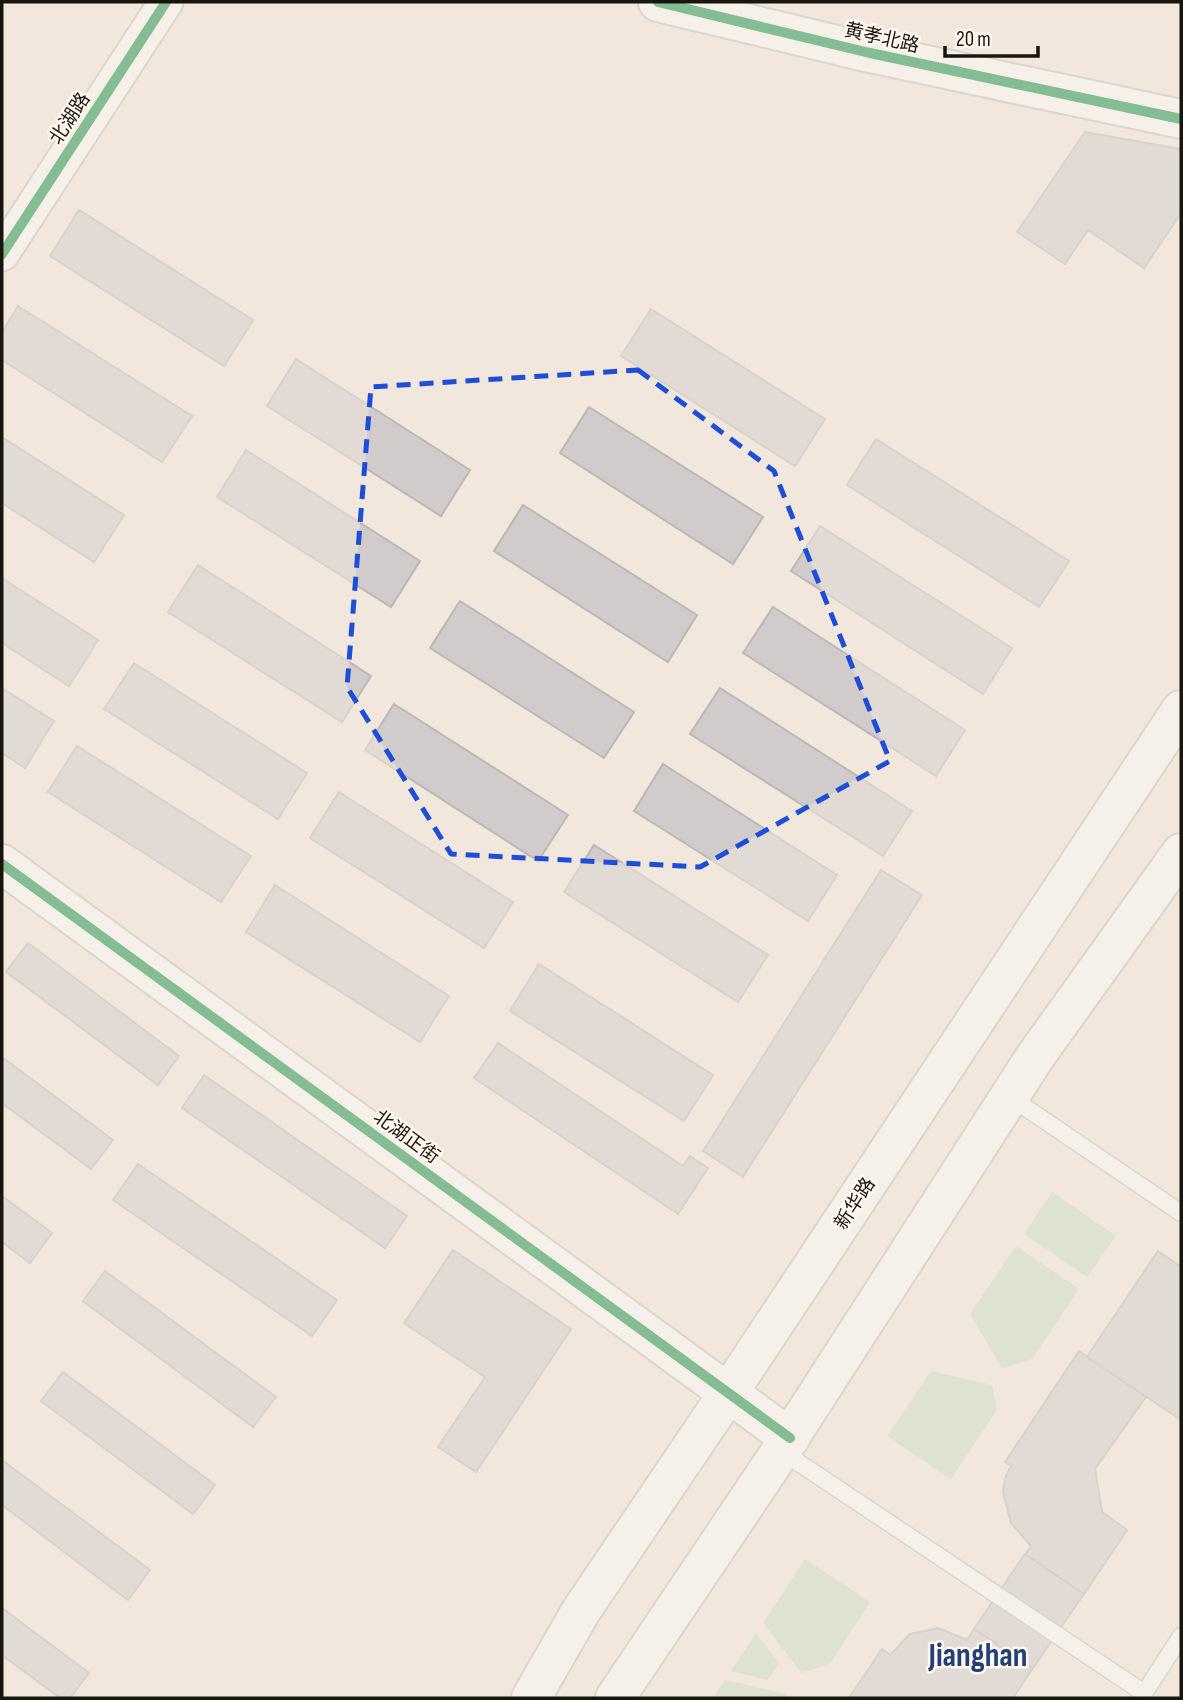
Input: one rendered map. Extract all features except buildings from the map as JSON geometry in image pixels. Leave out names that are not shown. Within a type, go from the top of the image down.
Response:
[{"type":"main road","name":"黄孝北路","points":[[658,2],[870,53],[1181,119]]},
{"type":"main road","name":"新华路","points":[[531,1698],[581,1611],[1181,710]]},
{"type":"main road","points":[[615,1698],[785,1445],[1010,1097],[1181,853]]},
{"type":"main road","name":"北湖正街","points":[[3,867],[729,1392],[785,1445]]},
{"type":"street","name":"北湖路","points":[[2,254],[166,2]]},
{"type":"lane","points":[[1010,1097],[1181,1213]]},
{"type":"lane","points":[[785,1445],[1142,1696],[1181,1636]]},
{"type":"highlighted area","points":[[638,370],[774,471],[890,761],[700,867],[451,854],[347,687],[371,387]]},
{"type":"green space","points":[[1052,1192],[1116,1236],[1087,1277],[1024,1234]]},
{"type":"green space","points":[[1016,1246],[1079,1289],[1032,1359],[1002,1368],[970,1314]]},
{"type":"green space","points":[[931,1371],[992,1385],[997,1410],[951,1479],[887,1436]]},
{"type":"green space","points":[[805,1559],[870,1602],[830,1664],[801,1673],[763,1623]]},
{"type":"green space","points":[[756,1633],[779,1663],[768,1680],[731,1671]]},
{"type":"green space","points":[[725,1680],[787,1694],[788,1698],[713,1698]]},
{"type":"cycle path","points":[[2,254],[166,2]]},
{"type":"cycle path","points":[[658,2],[870,53],[1181,119]]},
{"type":"cycle path","points":[[2,864],[790,1438]]},
{"type":"district","name":"Jianghan","points":[[978,1654]]}]
